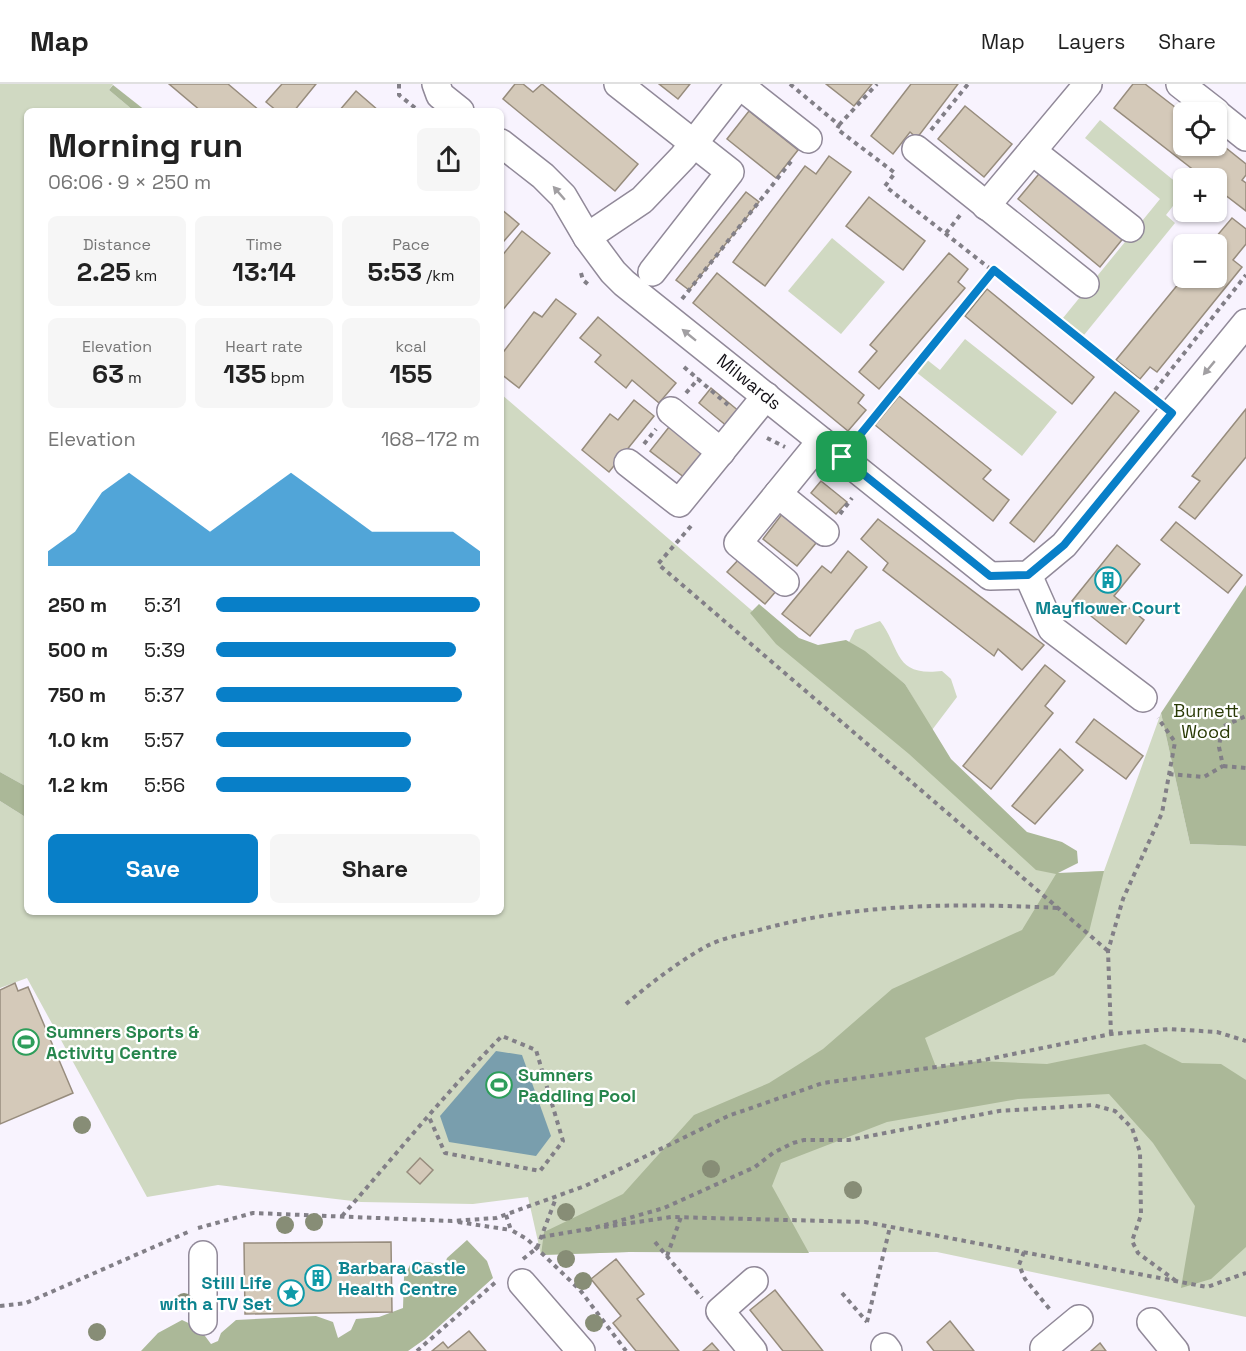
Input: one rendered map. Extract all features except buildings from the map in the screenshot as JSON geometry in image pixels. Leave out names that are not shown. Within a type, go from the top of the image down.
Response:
[{"type":"street","points":[[436,84],[440,95],[456,108]]},
{"type":"street","points":[[618,84],[730,172],[652,272]]},
{"type":"street","points":[[587,237],[642,200],[694,143],[738,84],[808,139]]},
{"type":"street","points":[[986,206],[1088,84]]},
{"type":"street","points":[[1180,84],[1202,102]]},
{"type":"street","points":[[1227,122],[1246,137]]},
{"type":"street","name":"Milwards","points":[[504,145],[543,176],[563,196],[587,237],[613,272],[668,318],[990,576],[1028,575]]},
{"type":"street","points":[[916,149],[1084,284]]},
{"type":"street","points":[[1032,151],[1130,228]]},
{"type":"street","points":[[1143,698],[1052,628],[1028,575],[1064,545],[1246,323]]},
{"type":"street","points":[[628,463],[679,503],[766,396]]},
{"type":"street","points":[[671,411],[721,452]]},
{"type":"street","points":[[785,582],[738,543],[778,494],[832,449]]},
{"type":"street","points":[[778,494],[825,532]]},
{"type":"street","points":[[203,1255],[203,1321]]},
{"type":"street","points":[[515,1274],[581,1351]]},
{"type":"street","points":[[753,1351],[720,1311],[754,1281]]},
{"type":"street","points":[[1151,1322],[1175,1351]]},
{"type":"street","points":[[1046,1351],[1044,1347],[1073,1324]]},
{"type":"path","points":[[399,84],[399,95],[415,108]]},
{"type":"path","points":[[790,84],[839,125]]},
{"type":"path","points":[[877,84],[837,129],[896,173],[885,186],[1172,413]]},
{"type":"path","points":[[916,149],[968,84]]},
{"type":"path","points":[[668,318],[808,139]]},
{"type":"path","points":[[832,449],[994,270]]},
{"type":"path","points":[[1151,395],[1246,275]]},
{"type":"path","points":[[1111,1034],[1108,951],[1122,899],[1162,813],[1175,742],[1143,698]]},
{"type":"path","points":[[1223,766],[1219,747],[1222,727],[1246,716]]},
{"type":"path","points":[[1169,774],[1204,777],[1223,766],[1246,768]]},
{"type":"path","points":[[626,1004],[665,974],[709,945],[800,918],[859,910],[976,904],[1059,908]]},
{"type":"path","points":[[452,1221],[496,1218],[556,1197],[585,1186],[728,1116],[823,1083],[979,1061],[1111,1034],[1169,1029],[1217,1032],[1246,1041]]},
{"type":"path","points":[[342,1216],[429,1117],[502,1036],[536,1050],[563,1141],[540,1171],[445,1154],[429,1117]]},
{"type":"path","points":[[587,1230],[664,1208],[755,1167],[772,1153],[804,1140],[849,1140],[927,1123],[999,1111],[1093,1105],[1115,1111],[1132,1128],[1140,1152],[1141,1215],[1132,1241],[1138,1253],[1176,1281]]},
{"type":"path","points":[[417,1351],[515,1274],[537,1248],[556,1197]]},
{"type":"path","points":[[0,1306],[26,1303],[207,1225],[253,1213],[452,1221],[511,1230],[537,1248],[580,1290],[626,1351]]},
{"type":"path","points":[[506,1215],[511,1230]]},
{"type":"path","points":[[541,1237],[681,1217],[865,1222],[1207,1287],[1246,1273]]},
{"type":"path","points":[[667,1256],[681,1217]]},
{"type":"path","points":[[867,1322],[890,1227]]},
{"type":"path","points":[[1024,1252],[1019,1265],[1025,1279],[1073,1324]]},
{"type":"path","points":[[842,1293],[886,1349]]},
{"type":"green space","points":[[0,84],[113,84],[109,90],[130,108],[24,108],[24,785],[0,772]]},
{"type":"green space","points":[[113,85],[142,108],[130,108],[109,90]]},
{"type":"green space","points":[[1100,120],[1173,180],[1173,206],[1166,215],[1175,223],[1084,335],[1063,318],[1160,199],[1085,138]]},
{"type":"green space","points":[[832,238],[885,282],[841,334],[788,291]]},
{"type":"green space","points":[[965,339],[1057,412],[1022,456],[916,372],[926,359],[940,370]]},
{"type":"green space","points":[[504,397],[1057,874],[1104,871],[1161,713],[1190,844],[1246,846],[1246,1317],[937,1252],[629,1252],[541,1255],[528,1197],[473,1204],[361,1202],[218,1185],[147,1197],[27,978],[0,988],[0,801],[24,816],[24,915],[504,915]]},
{"type":"green space","name":"Burnett Wood","points":[[1246,585],[1246,846],[1190,844],[1161,713]]},
{"type":"green space","points":[[759,604],[799,638],[818,645],[846,640],[865,651],[905,684],[951,759],[1027,832],[1062,842],[1077,851],[1078,863],[1058,873],[1104,871],[1089,932],[1054,975],[925,1038],[936,1067],[979,1061],[1047,1064],[1145,1044],[1182,1063],[1221,1064],[1246,1080],[1246,1247],[1211,1279],[1181,1288],[1195,1206],[1153,1143],[1109,1094],[1018,1099],[887,1122],[781,1163],[772,1186],[809,1253],[629,1252],[541,1255],[544,1232],[623,1194],[694,1115],[769,1083],[823,1049],[892,989],[1022,930],[1056,874],[1036,870],[909,754],[776,644],[750,613]]},
{"type":"green space","points":[[880,621],[906,665],[926,672],[942,671],[951,679],[957,697],[932,730],[905,684],[849,642],[855,630]]},
{"type":"green space","points":[[0,772],[24,785],[24,816],[0,801]]},
{"type":"green space","points":[[467,1240],[487,1261],[493,1278],[425,1339],[408,1351],[141,1351],[158,1333],[182,1320],[199,1328],[211,1344],[218,1341],[221,1333],[236,1320],[316,1316],[333,1322],[338,1338],[351,1330],[356,1319],[379,1317],[403,1308],[404,1277],[410,1265],[429,1262],[444,1267],[447,1258]]},
{"type":"water","name":"Sumners Paddling Pool","points":[[496,1051],[522,1055],[551,1136],[536,1156],[449,1142],[440,1116]]},
{"type":"place","name":"Mayflower Court","points":[[1108,580]]},
{"type":"place","name":"Sumners Sports & Activity Centre","points":[[26,1042]]},
{"type":"place","name":"Sumners Paddling Pool","points":[[499,1085]]},
{"type":"place","name":"Barbara Castle Health Centre","points":[[318,1278]]},
{"type":"place","name":"Still Life with a TV Set","points":[[291,1293]]},
{"type":"route","points":[[994,270],[1172,413],[1064,545],[1028,575],[990,576],[842,457],[994,270]]}]
